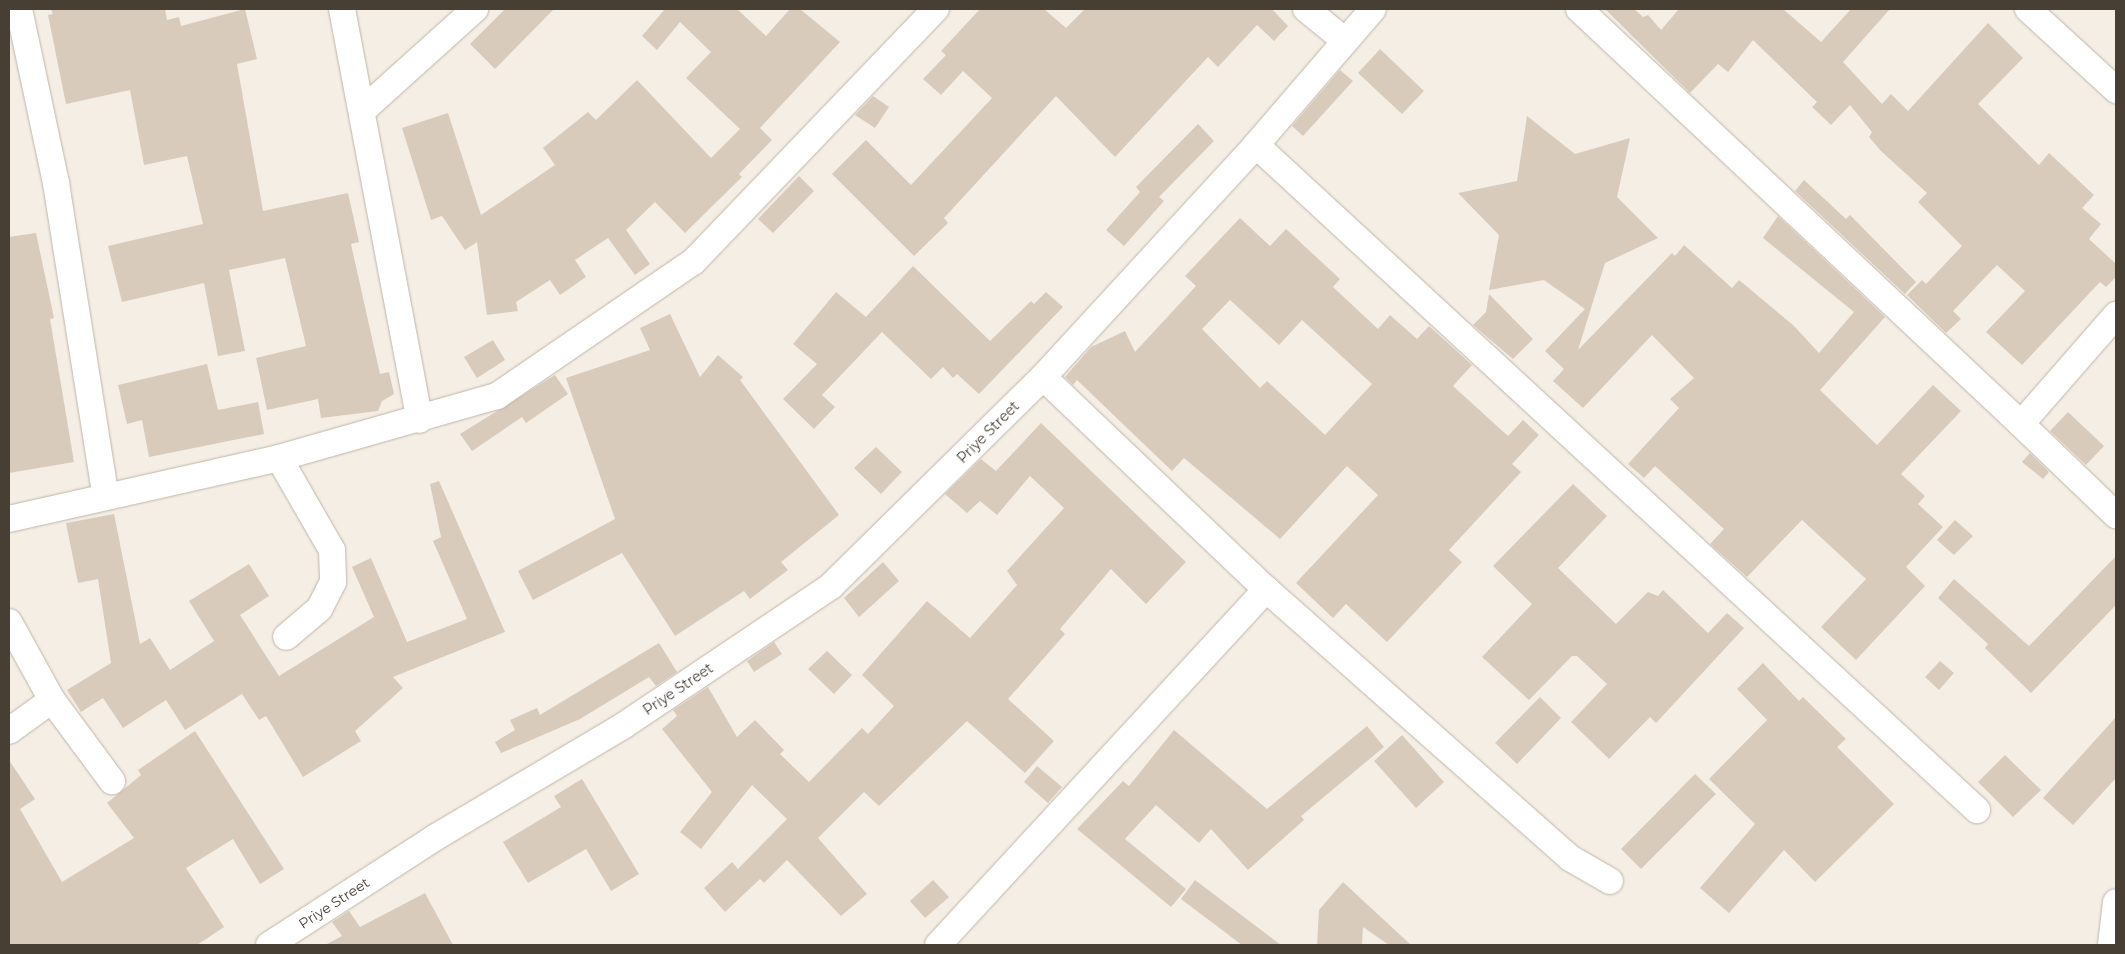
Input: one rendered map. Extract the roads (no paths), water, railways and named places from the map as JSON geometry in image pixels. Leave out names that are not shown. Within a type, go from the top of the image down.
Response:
[{"type":"street","points":[[19,9],[56,183],[104,494]]},
{"type":"street","points":[[342,9],[363,110],[420,420]]},
{"type":"street","points":[[363,110],[475,9]]},
{"type":"street","points":[[9,518],[104,494],[279,458],[420,420],[497,396],[693,262],[936,9]]},
{"type":"street","points":[[1306,9],[1344,40]]},
{"type":"street","name":"Priye Street","points":[[269,945],[436,837],[624,726],[831,586],[1043,377],[1256,145],[1344,40],[1373,9]]},
{"type":"street","points":[[1579,9],[2116,515]]},
{"type":"street","points":[[2028,9],[2116,90]]},
{"type":"street","points":[[1256,145],[1977,810]]},
{"type":"street","points":[[2021,424],[2116,315]]},
{"type":"street","points":[[1043,377],[1266,589],[1570,858],[1610,882]]},
{"type":"street","points":[[279,458],[332,550],[333,582],[319,609],[286,637]]},
{"type":"street","points":[[938,945],[1266,589]]},
{"type":"street","points":[[9,622],[52,700],[112,781]]},
{"type":"street","points":[[9,731],[52,700]]},
{"type":"street","points":[[2111,945],[2116,902]]}]
